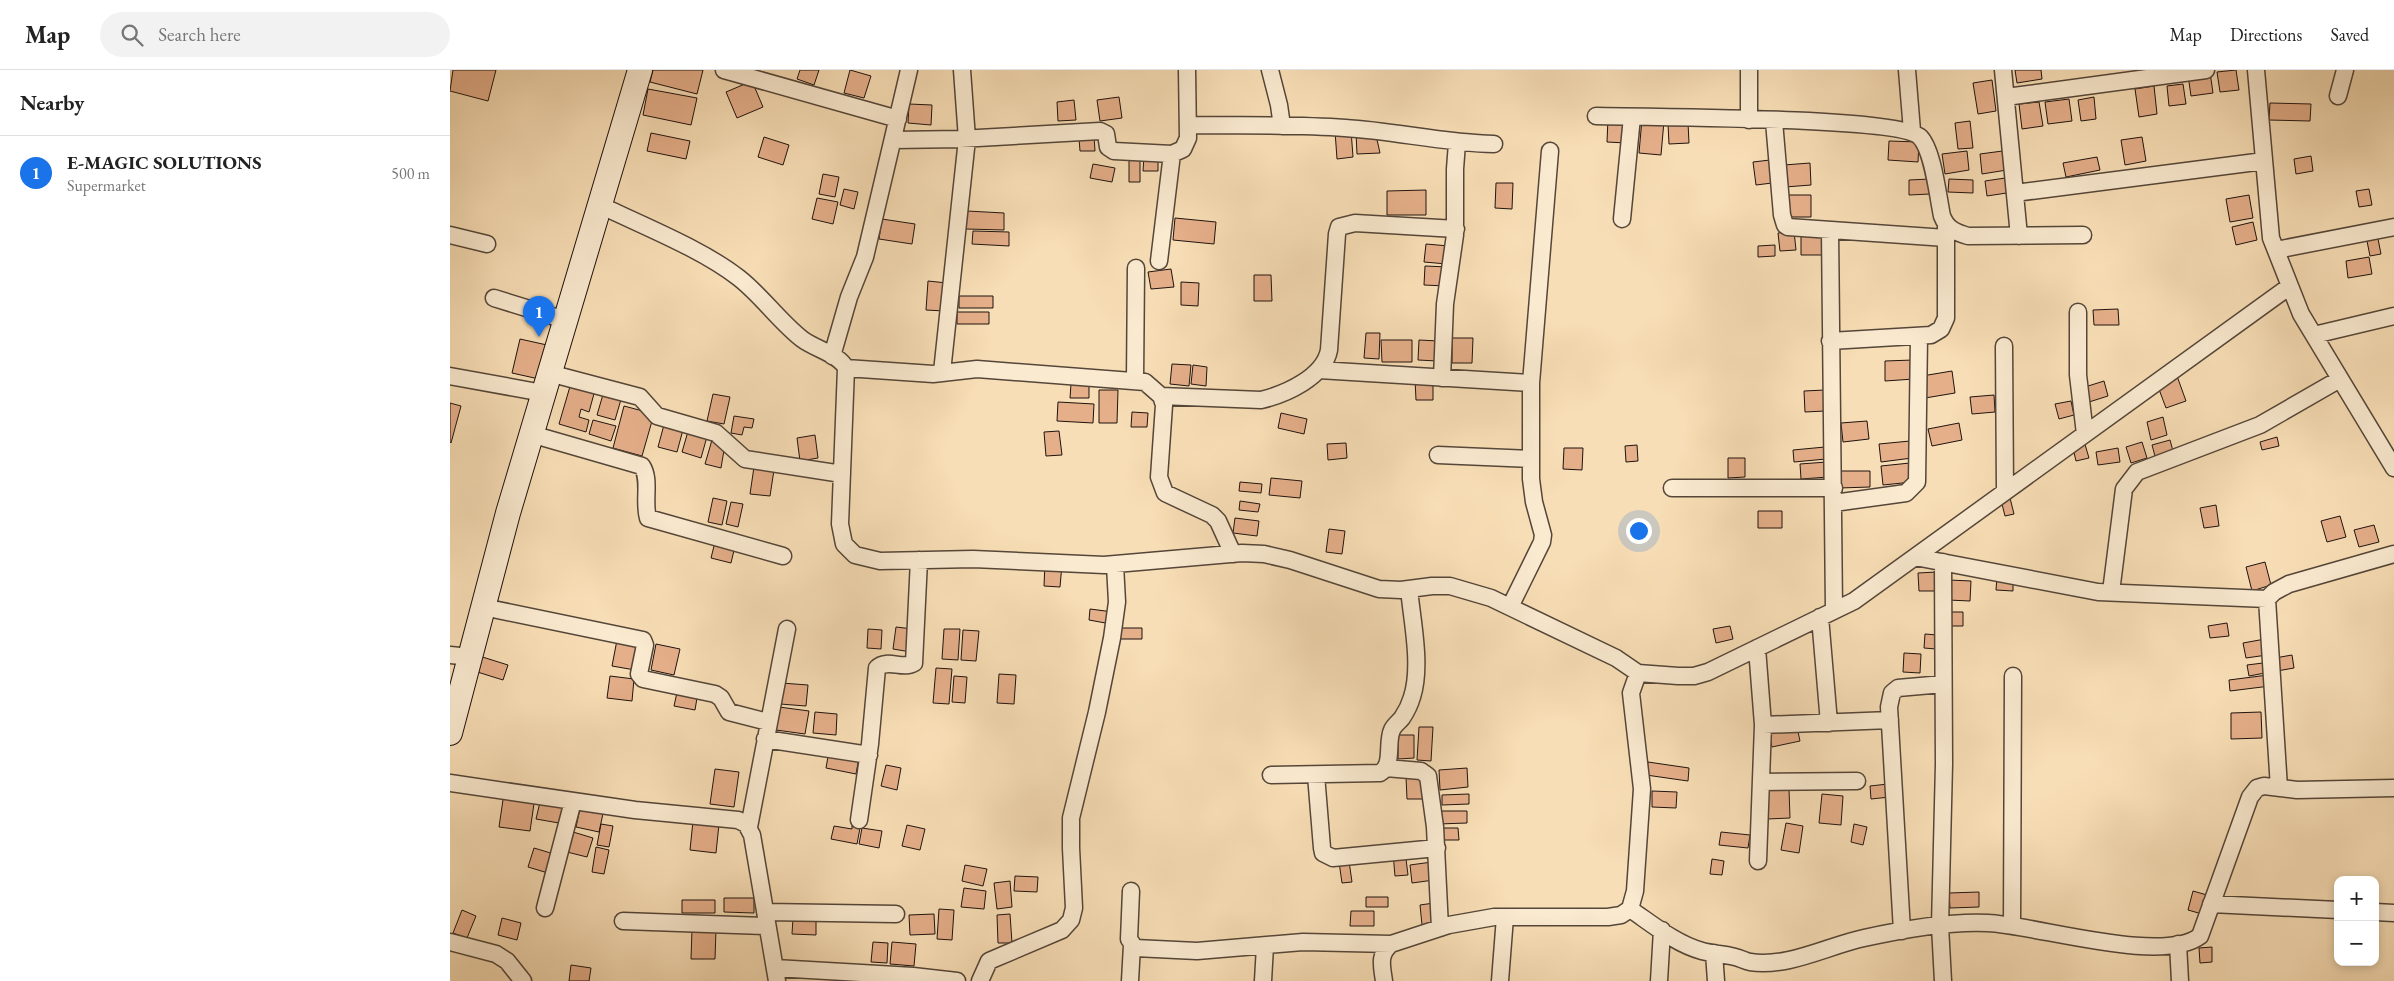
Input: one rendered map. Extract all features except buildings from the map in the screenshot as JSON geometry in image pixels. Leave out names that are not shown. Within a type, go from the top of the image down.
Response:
[{"type":"main road","points":[[450,733],[460,656],[483,607],[531,434],[640,70]]},
{"type":"street","points":[[724,70],[898,119]]},
{"type":"street","points":[[832,356],[849,297],[865,257],[909,70]]},
{"type":"street","points":[[942,372],[967,139],[962,70]]},
{"type":"street","points":[[894,140],[967,139],[1100,131],[1106,134],[1108,146],[1114,151],[1172,154],[1183,149],[1188,138],[1187,70]]},
{"type":"street","points":[[1270,70],[1275,86],[1282,126]]},
{"type":"street","points":[[1749,70],[1749,120]]},
{"type":"street","points":[[1908,70],[1912,131]]},
{"type":"street","points":[[2003,70],[2019,236]]},
{"type":"street","points":[[2006,97],[2178,72],[2206,70]]},
{"type":"street","points":[[2256,70],[2271,238],[2301,314],[2394,468]]},
{"type":"street","points":[[2338,96],[2345,70]]},
{"type":"street","points":[[1596,116],[1849,123],[1912,131],[1921,138],[1927,150],[1946,232],[1946,318],[1941,328],[1931,335],[1830,341]]},
{"type":"street","points":[[1622,219],[1632,117]]},
{"type":"street","points":[[1774,121],[1782,215],[1785,225],[1788,227],[1830,230],[1954,231],[1968,236],[2083,235]]},
{"type":"street","points":[[1188,125],[1355,128],[1457,143],[1494,144]]},
{"type":"street","points":[[1442,378],[1445,304],[1456,230],[1455,169],[1457,143]]},
{"type":"street","points":[[1510,607],[1542,542],[1543,534],[1534,502],[1531,459],[1532,383],[1550,151]]},
{"type":"street","points":[[1159,261],[1172,154]]},
{"type":"street","points":[[2015,193],[2264,160]]},
{"type":"street","points":[[600,205],[722,266],[741,279],[788,329],[807,343],[843,361],[846,368],[840,524],[844,544],[855,556],[880,561],[973,559],[1115,565],[1233,554],[1264,554],[1379,588],[1409,589],[1450,586],[1491,598],[1616,658],[1638,673],[1694,676],[1708,672],[1854,601],[2290,286]]},
{"type":"street","points":[[1161,396],[1261,400],[1274,397],[1306,381],[1319,370],[1328,358],[1336,241],[1339,227],[1355,223],[1456,230]]},
{"type":"street","points":[[2276,250],[2394,227]]},
{"type":"street","points":[[1829,722],[1827,614],[1834,496],[1830,341],[1830,230]]},
{"type":"street","points":[[450,235],[487,244]]},
{"type":"street","points":[[1135,380],[1136,268]]},
{"type":"street","points":[[494,298],[566,320]]},
{"type":"street","points":[[2078,312],[2078,375],[2085,434]]},
{"type":"street","points":[[2314,335],[2394,316]]},
{"type":"street","points":[[1672,488],[1834,496],[1906,493],[1916,482],[1919,336]]},
{"type":"street","points":[[2004,346],[2005,492]]},
{"type":"street","points":[[846,368],[921,374],[977,369],[1145,382],[1161,396],[1164,405],[1159,476],[1165,493],[1212,515],[1218,521],[1233,554]]},
{"type":"street","points":[[1319,370],[1532,383]]},
{"type":"street","points":[[450,376],[546,383],[640,397],[657,416],[716,433],[745,459],[842,474]]},
{"type":"street","points":[[2111,592],[2124,489],[2137,472],[2260,425],[2340,379]]},
{"type":"street","points":[[531,434],[642,466],[646,473],[645,501],[648,518],[783,556]]},
{"type":"street","points":[[1438,455],[1531,459]]},
{"type":"street","points":[[1915,557],[2098,592],[2267,599],[2274,592],[2289,584],[2394,554]]},
{"type":"street","points":[[859,820],[869,755],[877,668],[884,663],[909,666],[914,663],[919,560]]},
{"type":"street","points":[[1943,562],[1940,926],[1943,981]]},
{"type":"street","points":[[980,981],[989,961],[1062,930],[1071,920],[1074,908],[1070,848],[1071,818],[1097,712],[1112,638],[1117,602],[1115,565]]},
{"type":"street","points":[[1271,776],[1380,773],[1386,768],[1392,729],[1403,718],[1412,698],[1415,683],[1416,667],[1409,589]]},
{"type":"street","points":[[2267,599],[2279,788]]},
{"type":"street","points":[[483,607],[643,640],[645,645],[640,674],[643,679],[715,694],[721,698],[729,712],[768,722]]},
{"type":"street","points":[[787,629],[749,827],[752,835],[776,975],[913,976],[957,981]]},
{"type":"street","points":[[1757,648],[1763,725],[1758,861]]},
{"type":"street","points":[[1384,981],[1381,959],[1383,950],[1391,944],[1440,928],[1466,922],[1505,918],[1608,917],[1621,915],[1630,909],[1635,892],[1642,804],[1631,693],[1638,673]]},
{"type":"street","points":[[2012,676],[2012,925]]},
{"type":"street","points":[[1902,931],[1889,707],[1892,693],[1898,688],[1943,684]]},
{"type":"street","points":[[1763,725],[1890,720]]},
{"type":"street","points":[[765,739],[869,755]]},
{"type":"street","points":[[1386,768],[1421,771],[1428,776],[1436,848],[1440,928]]},
{"type":"street","points":[[1316,775],[1322,848],[1326,856],[1333,858],[1436,848]]},
{"type":"street","points":[[1761,782],[1857,781]]},
{"type":"street","points":[[450,783],[573,801],[738,820],[749,827]]},
{"type":"street","points":[[1630,909],[1662,930],[1701,950],[1750,962],[1786,960],[1864,938],[1902,931],[1986,923],[2012,925],[2081,940],[2162,947],[2191,943],[2200,936],[2250,797],[2258,788],[2264,786],[2297,790],[2394,788]]},
{"type":"street","points":[[544,908],[573,801]]},
{"type":"street","points":[[1130,981],[1132,945],[1129,939],[1131,891]]},
{"type":"street","points":[[2211,904],[2334,910]]},
{"type":"street","points":[[2379,912],[2394,912]]},
{"type":"street","points":[[623,921],[766,919],[896,914]]},
{"type":"street","points":[[1500,981],[1505,918]]},
{"type":"street","points":[[1659,981],[1662,930]]},
{"type":"street","points":[[450,942],[496,954],[507,961],[524,981]]},
{"type":"street","points":[[1132,945],[1136,948],[1197,951],[1304,942],[1391,944]]},
{"type":"street","points":[[2178,944],[2180,981]]},
{"type":"street","points":[[1263,981],[1265,946]]},
{"type":"street","points":[[1714,954],[1716,981]]},
{"type":"place","name":"E-MAGIC SOLUTIONS","points":[[539,337]]}]
